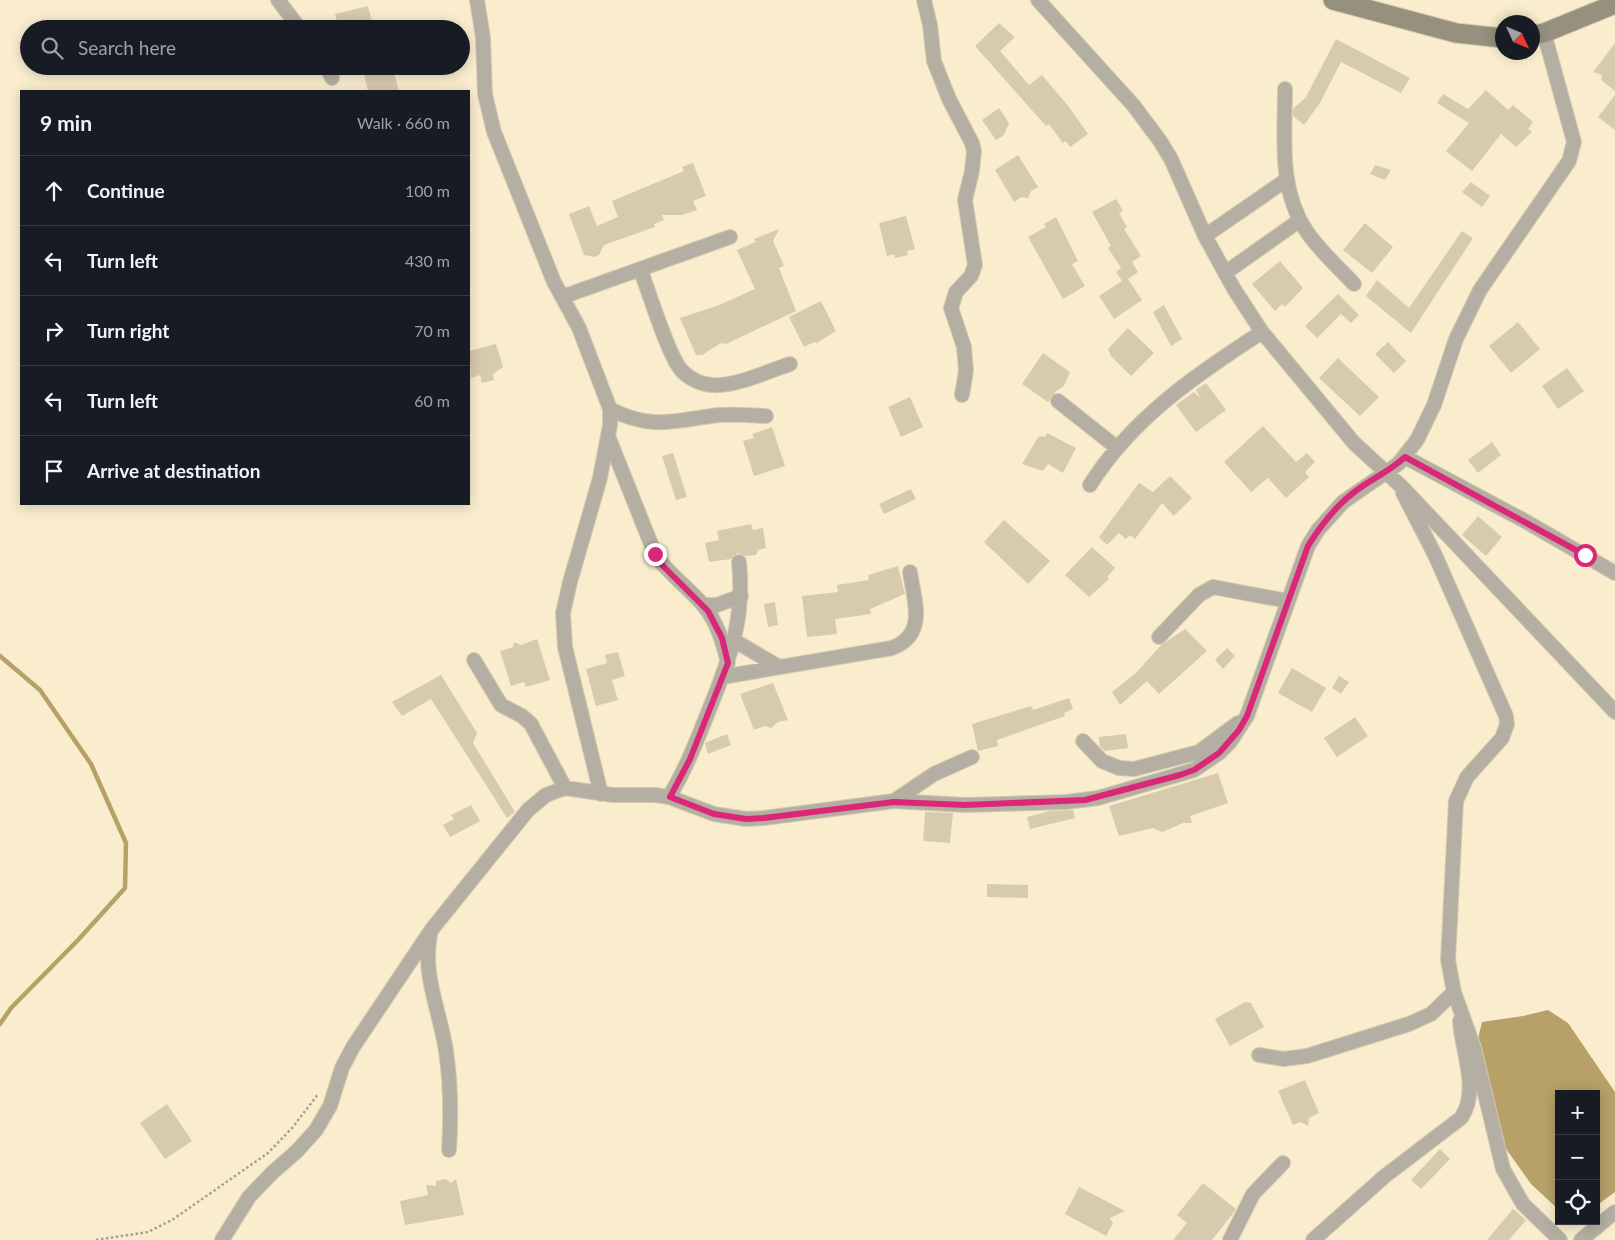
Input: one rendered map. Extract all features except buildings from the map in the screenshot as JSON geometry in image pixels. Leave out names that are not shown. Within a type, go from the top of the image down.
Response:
[{"type":"street","points":[[278,0],[293,20]]},
{"type":"street","points":[[477,0],[483,38],[485,94],[492,126],[562,297],[579,328],[610,408],[608,435],[596,494],[566,597],[563,622],[565,647],[601,794]]},
{"type":"street","points":[[924,0],[930,25],[934,61],[949,99],[972,142],[974,151],[972,171],[965,200],[975,265],[971,276],[956,292],[951,308],[964,347],[966,371],[962,395]]},
{"type":"street","points":[[1038,0],[1148,123],[1171,159],[1205,236],[1225,273],[1262,332],[1354,443],[1385,474],[1402,487],[1615,712]]},
{"type":"street","points":[[1333,0],[1456,33],[1495,37]]},
{"type":"street","points":[[1540,33],[1615,4]]},
{"type":"street","points":[[222,1240],[254,1190],[298,1151],[320,1124],[336,1093],[347,1055],[432,929],[528,810],[546,795],[565,788],[601,794],[670,797],[714,814],[746,819],[894,802],[974,805],[1066,802],[1111,795],[1194,770],[1219,753],[1230,742],[1247,716],[1308,546],[1318,530],[1343,502],[1357,490],[1385,474],[1405,457],[1417,440],[1430,413],[1456,339],[1480,290],[1570,161],[1574,151],[1574,142],[1540,40]]},
{"type":"street","points":[[1285,89],[1286,180],[1300,220],[1314,241],[1354,284]]},
{"type":"street","points":[[1205,236],[1286,180]]},
{"type":"street","points":[[1225,273],[1300,220]]},
{"type":"street","points":[[562,297],[730,237]]},
{"type":"street","points":[[640,269],[672,356],[682,371],[696,381],[713,386],[730,383],[790,364]]},
{"type":"street","points":[[1090,485],[1116,447],[1168,398],[1262,332]]},
{"type":"street","points":[[1058,402],[1116,447]]},
{"type":"street","points":[[610,408],[632,419],[659,424],[721,415],[766,416]]},
{"type":"street","points":[[608,435],[655,554],[663,566],[703,605],[722,638],[728,663]]},
{"type":"street","points":[[1405,457],[1525,521],[1615,573]]},
{"type":"street","points":[[1402,487],[1407,504],[1435,555],[1506,716],[1507,724],[1502,738],[1467,777],[1456,801],[1447,943],[1450,976],[1474,1048],[1503,1169],[1523,1204],[1560,1240]]},
{"type":"street","points":[[670,797],[690,759],[735,641],[741,596],[739,562]]},
{"type":"street","points":[[722,677],[892,648],[901,644],[914,630],[917,621],[910,572]]},
{"type":"street","points":[[1159,637],[1199,595],[1213,587],[1288,601]]},
{"type":"street","points":[[703,605],[716,605],[741,596]]},
{"type":"street","points":[[735,641],[780,667]]},
{"type":"street","points":[[474,660],[501,705],[522,716],[531,724],[565,788]]},
{"type":"street","points":[[1084,741],[1088,749],[1102,761],[1119,768],[1134,769],[1204,749],[1247,716]]},
{"type":"street","points":[[894,802],[934,774],[972,757]]},
{"type":"street","points":[[432,929],[427,967],[448,1067],[450,1104],[449,1150]]},
{"type":"street","points":[[1259,1055],[1284,1059],[1307,1056],[1400,1027],[1431,1014],[1454,992]]},
{"type":"street","points":[[1313,1240],[1385,1176],[1454,1125],[1466,1110],[1471,1090],[1461,1038],[1460,1008]]},
{"type":"street","points":[[1230,1240],[1253,1194],[1283,1163]]},
{"type":"street","points":[[1581,1240],[1615,1212]]},
{"type":"path","points":[[96,1240],[148,1232],[172,1220],[268,1153],[293,1127],[323,1087]]},
{"type":"shaded area","points":[[1548,1010],[1568,1023],[1615,1092],[1615,1192],[1600,1203],[1600,1090],[1555,1090],[1555,1206],[1531,1184],[1502,1143],[1498,1116],[1477,1043],[1482,1022]]},
{"type":"waterway","points":[[0,656],[40,690],[91,764],[126,843],[125,888],[79,939],[11,1008],[0,1024]]},
{"type":"route","points":[[655,554],[663,566],[708,611],[722,638],[728,663],[690,759],[670,797],[699,810],[746,819],[894,802],[965,805],[1085,800],[1111,795],[1194,770],[1219,753],[1230,742],[1247,716],[1308,546],[1318,530],[1329,515],[1357,490],[1385,474],[1405,457],[1585,555]]}]
